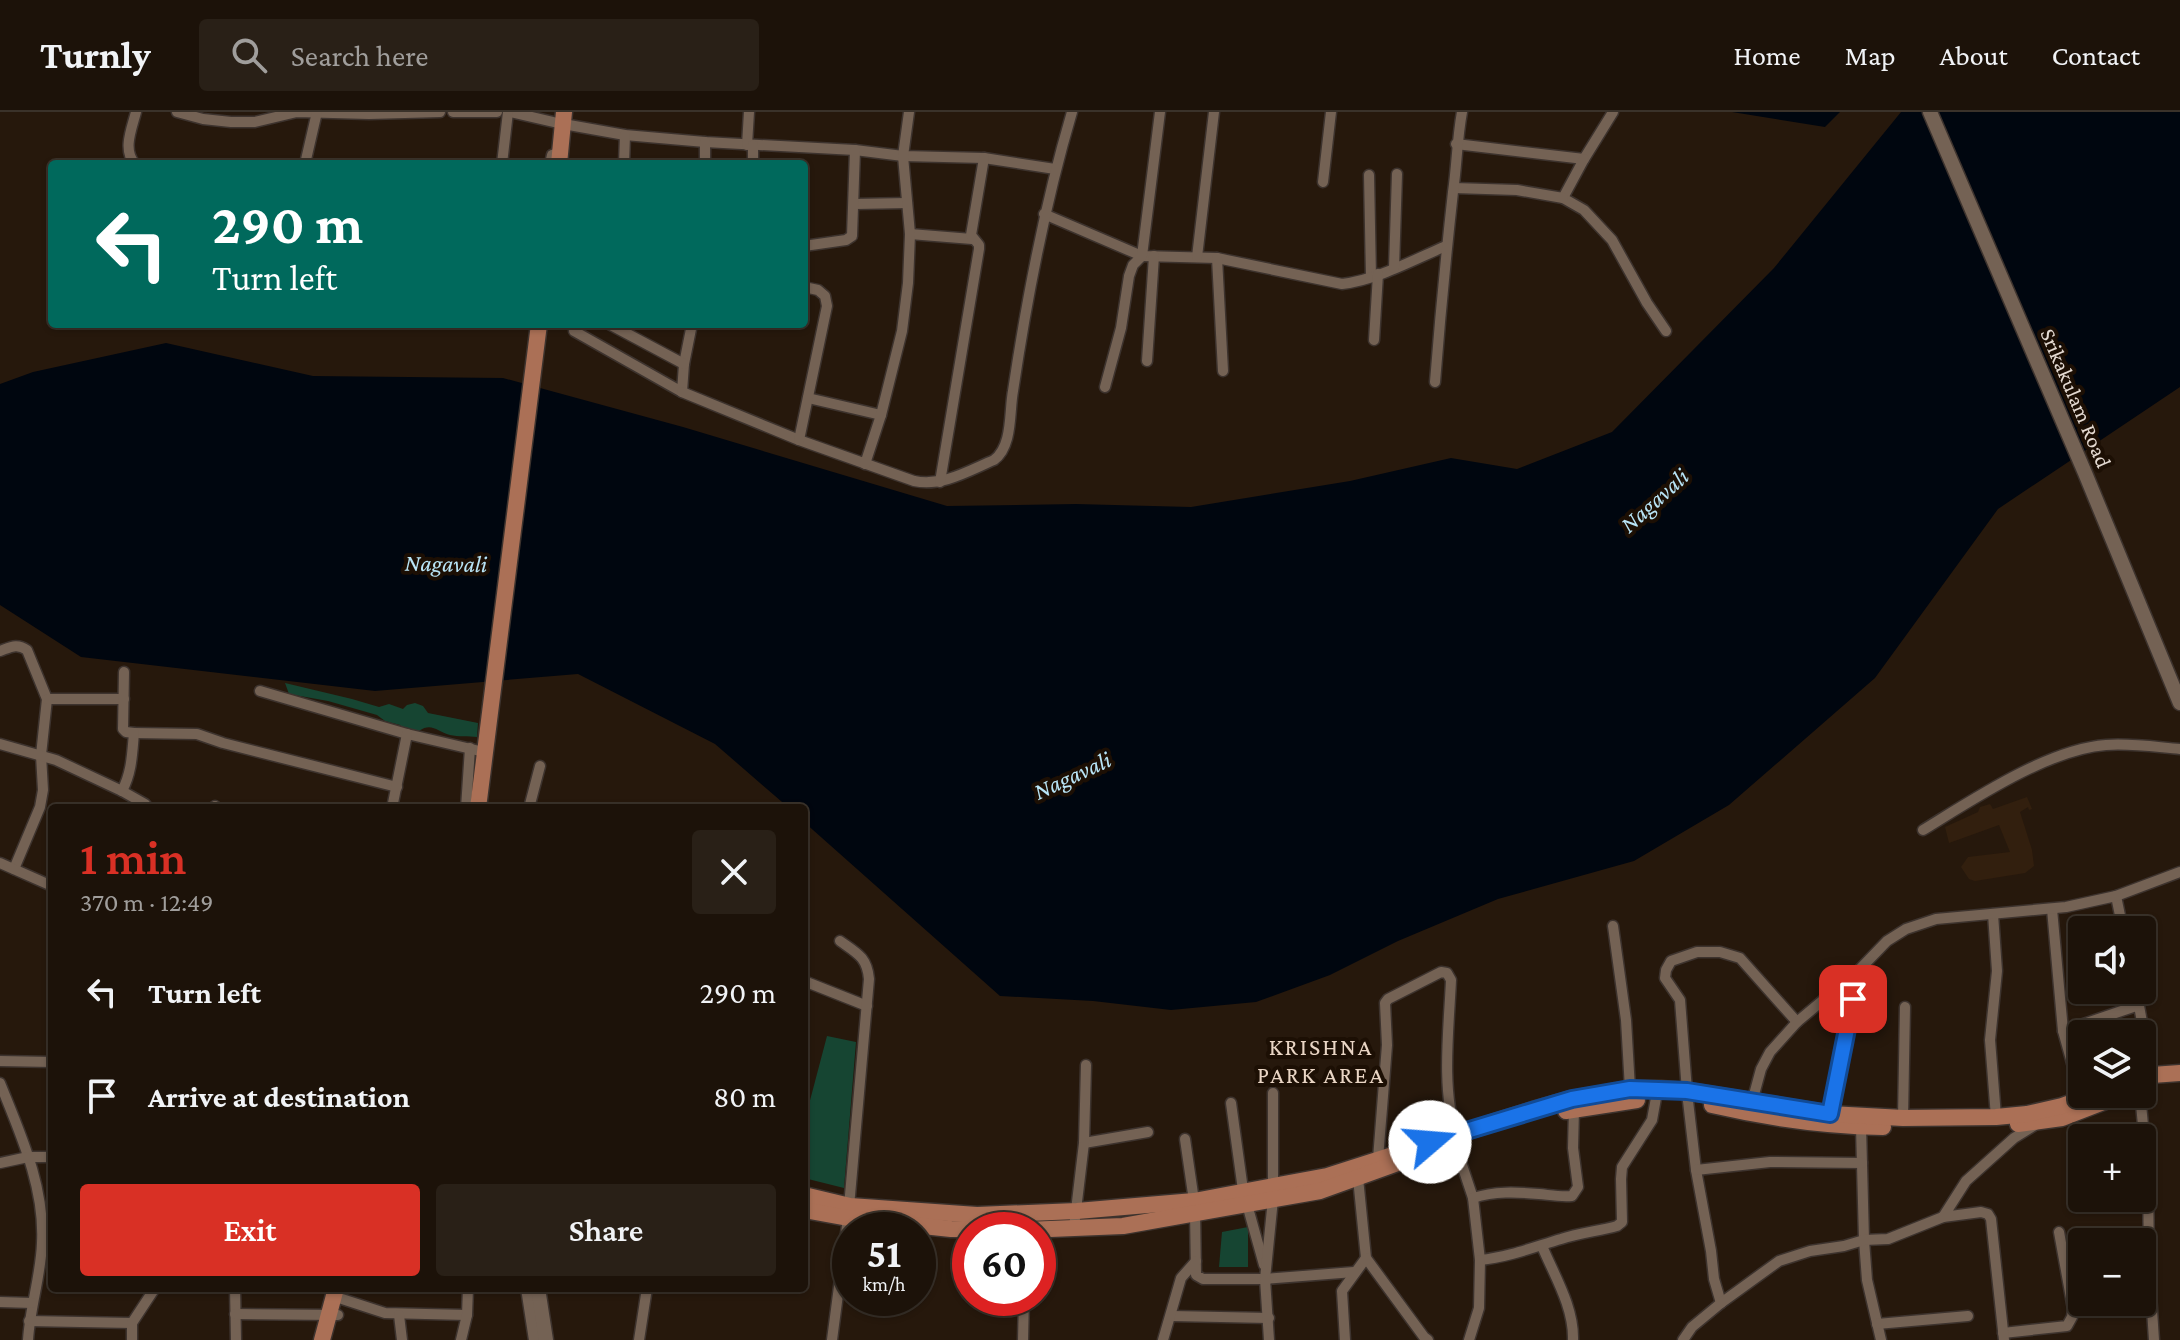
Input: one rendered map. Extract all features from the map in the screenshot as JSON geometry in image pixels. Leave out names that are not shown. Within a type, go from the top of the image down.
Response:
[{"type":"main road","name":"Srikakulam Road","points":[[1930,112],[2179,700]]},
{"type":"main road","points":[[558,156],[567,137],[566,118]]},
{"type":"main road","points":[[478,804],[477,750],[488,733],[539,328]]},
{"type":"main road","points":[[2156,1078],[2180,1073]]},
{"type":"main road","points":[[2156,1084],[2180,1082]]},
{"type":"main road","points":[[1272,1192],[1320,1191],[1455,1137],[1572,1099],[1630,1089],[1830,1114],[1903,1118],[2062,1118],[2088,1108]]},
{"type":"main road","points":[[1056,1223],[1194,1206],[1272,1192],[1455,1137],[1574,1109],[1628,1100],[1688,1096],[1749,1114],[1861,1127],[1982,1126],[2039,1117],[2068,1105]]},
{"type":"main road","points":[[808,1197],[849,1212]]},
{"type":"main road","points":[[808,1210],[849,1212]]},
{"type":"main road","points":[[936,1214],[1076,1219]]},
{"type":"main road","points":[[529,1292],[536,1340]]},
{"type":"main road","points":[[539,1292],[546,1340]]},
{"type":"main road","points":[[322,1340],[338,1301]]},
{"type":"main road","points":[[332,1340],[338,1301]]},
{"type":"street","points":[[131,160],[127,149],[136,112]]},
{"type":"street","points":[[177,112],[231,117],[297,112],[440,112]]},
{"type":"street","points":[[306,160],[317,112]]},
{"type":"street","points":[[453,112],[497,112]]},
{"type":"street","points":[[503,160],[509,112],[566,118],[625,135],[903,156],[984,158],[1055,169]]},
{"type":"street","points":[[749,112],[752,160]]},
{"type":"street","points":[[865,464],[902,331],[908,283],[910,234],[903,156],[909,112]]},
{"type":"street","points":[[577,328],[574,331],[682,392],[799,440],[914,481],[927,484],[940,482],[994,460],[1006,445],[1044,214],[1072,112]]},
{"type":"street","points":[[1147,361],[1148,256],[1160,112]]},
{"type":"street","points":[[1197,257],[1214,112]]},
{"type":"street","points":[[1323,182],[1331,112]]},
{"type":"street","points":[[1435,382],[1456,144],[1462,112]]},
{"type":"street","points":[[1563,198],[1613,112]]},
{"type":"street","points":[[624,160],[625,135]]},
{"type":"street","points":[[705,142],[705,160]]},
{"type":"street","points":[[1456,144],[1584,159]]},
{"type":"street","points":[[808,245],[846,240],[852,236],[855,150]]},
{"type":"street","points":[[972,239],[984,158]]},
{"type":"street","points":[[1394,268],[1397,174]]},
{"type":"street","points":[[1369,175],[1374,340]]},
{"type":"street","points":[[1454,188],[1517,190],[1563,198],[1584,210],[1612,240],[1666,331]]},
{"type":"street","points":[[855,204],[907,203]]},
{"type":"street","points":[[1044,214],[1148,256],[1217,258],[1342,284],[1353,283],[1446,246]]},
{"type":"street","points":[[910,234],[972,239],[979,249],[940,482]]},
{"type":"street","points":[[1105,387],[1121,328],[1129,276],[1133,265],[1148,256]]},
{"type":"street","points":[[1217,258],[1223,371]]},
{"type":"street","points":[[799,440],[827,306],[825,296],[808,288]]},
{"type":"street","points":[[616,328],[684,364]]},
{"type":"street","points":[[682,392],[691,328]]},
{"type":"street","points":[[808,398],[881,415]]},
{"type":"street","points":[[0,651],[14,645],[27,650],[47,699],[41,755],[42,799],[14,869]]},
{"type":"street","points":[[124,672],[123,729],[126,732],[205,735],[223,743],[397,787]]},
{"type":"street","points":[[260,691],[407,734],[477,750],[467,804]]},
{"type":"street","points":[[47,699],[124,699]]},
{"type":"street","points":[[122,791],[129,777],[134,733]]},
{"type":"street","points":[[393,804],[407,734]]},
{"type":"street","points":[[0,744],[56,760],[122,791],[142,804]]},
{"type":"street","points":[[1923,830],[2008,779],[2066,753],[2105,745],[2180,749]]},
{"type":"street","points":[[530,804],[540,766]]},
{"type":"street","points":[[0,863],[48,884]]},
{"type":"street","points":[[1752,1102],[1761,1069],[1770,1052],[1797,1022],[1859,970],[1887,941],[1906,929],[1936,919],[2052,909],[2116,896],[2180,872]]},
{"type":"street","points":[[2116,896],[2120,916]]},
{"type":"street","points":[[2052,909],[2063,1031],[2068,1044]]},
{"type":"street","points":[[1993,914],[1997,971],[1990,1040],[1996,1117]]},
{"type":"street","points":[[1613,926],[1626,1020],[1630,1089]]},
{"type":"street","points":[[840,941],[862,957],[868,967],[869,979],[849,1212]]},
{"type":"street","points":[[1721,1303],[1714,1279],[1696,1170],[1680,1000],[1665,978],[1666,970],[1671,961],[1697,952],[1720,952],[1740,958],[1797,1022]]},
{"type":"street","points":[[1830,1114],[1859,970]]},
{"type":"street","points":[[1378,1159],[1387,1045],[1385,1003],[1441,972],[1447,973],[1451,980],[1448,1077],[1452,1123],[1473,1198],[1480,1260],[1479,1308],[1469,1340]]},
{"type":"street","points":[[808,983],[867,1006]]},
{"type":"street","points":[[2063,1031],[2139,1005],[2140,1020]]},
{"type":"street","points":[[1903,1118],[1905,1007]]},
{"type":"street","points":[[0,1061],[48,1062]]},
{"type":"street","points":[[1076,1219],[1084,1143],[1086,1065]]},
{"type":"street","points":[[0,1083],[5,1106],[28,1157],[41,1210],[43,1241],[28,1340]]},
{"type":"street","points":[[1269,1340],[1266,1275],[1272,1192],[1273,1093]]},
{"type":"street","points":[[1480,1260],[1511,1255],[1564,1238],[1617,1226],[1622,1222],[1622,1167],[1652,1120],[1656,1098]]},
{"type":"street","points":[[1231,1103],[1245,1197],[1266,1275]]},
{"type":"street","points":[[2141,1108],[2148,1177],[2154,1340]]},
{"type":"street","points":[[1473,1198],[1487,1193],[1516,1192],[1572,1196],[1578,1187],[1573,1148],[1574,1109]]},
{"type":"street","points":[[1943,1217],[1966,1181],[2039,1117]]},
{"type":"street","points":[[1861,1127],[1867,1280],[1881,1340]]},
{"type":"street","points":[[1084,1143],[1148,1132]]},
{"type":"street","points":[[1185,1139],[1194,1206],[1196,1275],[1203,1279],[1354,1272]]},
{"type":"street","points":[[0,1163],[28,1157],[48,1157]]},
{"type":"street","points":[[1696,1170],[1770,1162],[1862,1163]]},
{"type":"street","points":[[1358,1178],[1366,1258],[1428,1340]]},
{"type":"street","points":[[1683,1340],[1692,1327],[1721,1303],[1779,1261],[1864,1240],[1888,1239],[1943,1217],[1981,1212],[1991,1219],[2004,1336],[2067,1326],[2073,1309],[2059,1232]]},
{"type":"street","points":[[1542,1246],[1570,1314],[1573,1340]]},
{"type":"street","points":[[1345,1340],[1342,1291],[1366,1258]]},
{"type":"street","points":[[1163,1340],[1181,1278],[1196,1261]]},
{"type":"street","points":[[132,1340],[132,1323],[152,1292]]},
{"type":"street","points":[[235,1292],[236,1340]]},
{"type":"street","points":[[461,1340],[467,1315],[468,1292]]},
{"type":"street","points":[[639,1340],[646,1292]]},
{"type":"street","points":[[235,1314],[338,1301],[399,1315],[467,1315]]},
{"type":"street","points":[[0,1302],[32,1303]]},
{"type":"street","points":[[399,1315],[402,1340]]},
{"type":"street","points":[[832,1340],[835,1316]]},
{"type":"street","points":[[1023,1340],[1024,1316]]},
{"type":"street","points":[[1172,1316],[1269,1318]]},
{"type":"street","points":[[1877,1324],[1968,1316]]},
{"type":"street","points":[[29,1321],[132,1323]]},
{"type":"shaded area","points":[[2027,797],[2032,809],[2028,807],[2020,812],[2034,866],[2025,873],[1975,881],[1969,879],[1961,867],[1968,857],[2010,852],[1999,825],[1949,843],[1945,827],[1978,812],[1980,807],[1990,804],[1993,809]]},
{"type":"green space","points":[[285,683],[379,707],[389,704],[403,709],[415,703],[423,706],[428,713],[478,723],[477,737],[450,735],[431,728],[419,731],[402,727],[377,715],[289,694]]},
{"type":"green space","points":[[827,1036],[856,1042],[844,1188],[808,1179],[808,1108]]},
{"type":"green space","points":[[1248,1227],[1248,1267],[1219,1267],[1222,1232]]},
{"type":"water","points":[[1732,112],[1840,112],[1825,127]]},
{"type":"water","name":"Nagavali","points":[[1901,112],[2180,112],[2180,387],[1998,509],[1875,678],[1729,805],[1634,861],[1498,899],[1398,941],[1330,975],[1256,1002],[1171,1010],[1093,1001],[1000,996],[808,826],[808,804],[784,804],[715,744],[578,674],[375,691],[81,657],[0,605],[0,384],[33,372],[166,343],[313,376],[503,378],[683,427],[947,506],[1076,504],[1191,507],[1350,481],[1451,458],[1517,469],[1612,432],[1774,268]]},
{"type":"district","name":"KRISHNA PARK AREA","points":[[1321,1060]]},
{"type":"route","points":[[1430,1142],[1572,1099],[1630,1089],[1687,1091],[1830,1114],[1853,999]]}]
